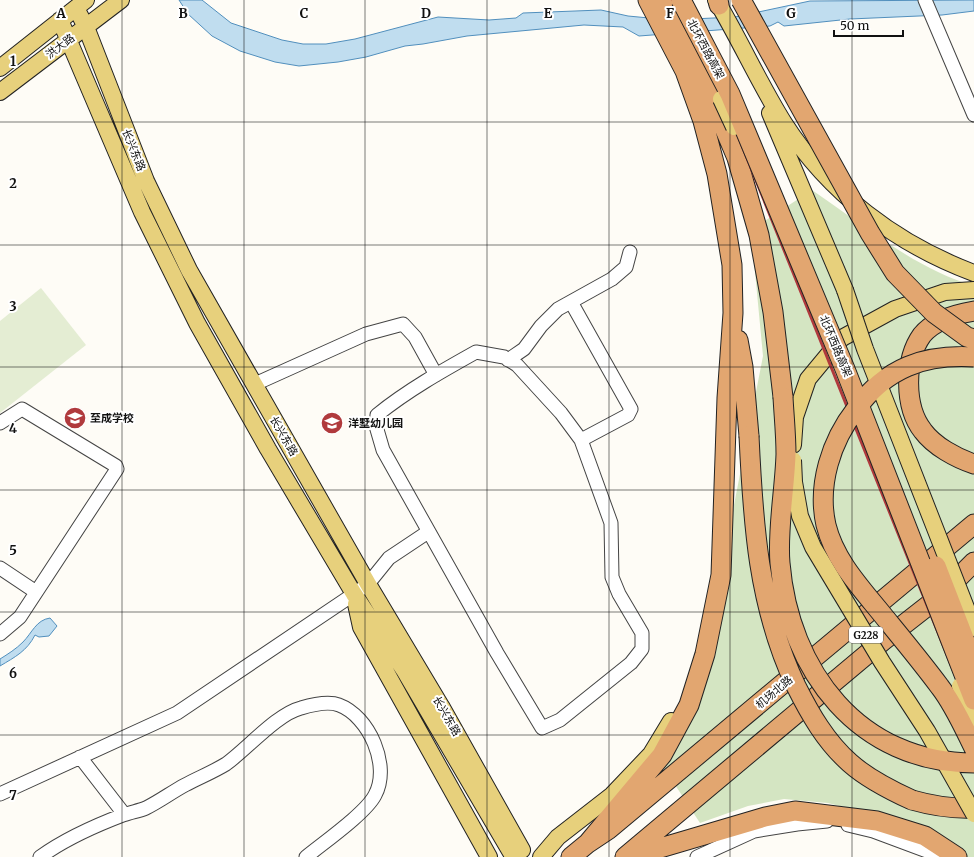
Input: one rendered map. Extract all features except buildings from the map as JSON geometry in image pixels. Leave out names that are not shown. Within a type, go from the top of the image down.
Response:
[{"type":"highway","points":[[588,843],[662,755],[689,705],[705,654],[721,574],[727,398],[733,313],[732,265],[717,174],[703,121],[685,71],[648,0]]},
{"type":"highway","points":[[665,0],[704,80],[737,158],[759,235],[773,312],[783,397],[786,454],[780,562],[788,611],[798,644],[821,684],[834,701],[859,726],[884,741],[909,752],[954,763],[974,763]]},
{"type":"highway","name":"北环西路高架","points":[[680,0],[730,94],[842,362],[974,700]]},
{"type":"highway","name":"北环西路高架","points":[[694,0],[738,89],[871,400],[974,664]]},
{"type":"highway","points":[[741,0],[870,234],[895,273],[934,313],[967,336],[974,339]]},
{"type":"highway","points":[[974,310],[940,321],[922,335],[908,372],[909,396],[915,417],[923,431],[944,450],[974,464]]},
{"type":"highway","points":[[733,313],[743,367],[749,436],[753,520],[760,573],[773,629],[785,663],[819,728],[850,762],[882,786],[912,800],[934,806],[956,809],[974,808]]},
{"type":"highway","points":[[974,357],[932,358],[901,369],[872,389],[845,422],[832,452],[823,490],[826,525],[836,549],[854,582],[942,689],[974,748]]},
{"type":"highway","name":"机场北路","points":[[571,857],[609,829],[974,524]]},
{"type":"highway","points":[[939,597],[974,562]]},
{"type":"highway","points":[[625,857],[939,597],[974,570]]},
{"type":"highway","points":[[939,597],[974,575]]},
{"type":"highway","points":[[644,857],[660,848],[765,816],[795,811],[877,821],[925,836],[957,857]]},
{"type":"main road","name":"洪大路","points":[[0,92],[121,0]]},
{"type":"main road","points":[[673,0],[747,154],[830,351],[924,591],[974,724]]},
{"type":"main road","points":[[719,1],[745,55],[845,290],[865,349],[973,624]]},
{"type":"main road","name":"洪大路","points":[[0,68],[81,4]]},
{"type":"main road","name":"长兴东路","points":[[60,20],[142,212],[197,323],[268,449],[354,594],[404,670],[517,853],[441,706],[368,584],[189,270],[150,188],[86,27],[81,4]]},
{"type":"main road","points":[[745,55],[784,123],[806,153],[863,212],[897,235],[948,263],[974,273]]},
{"type":"main road","name":"G228","points":[[974,290],[945,292],[895,309],[842,338],[808,380],[795,417],[793,445],[794,482],[800,516],[813,547],[882,662],[927,731],[974,814]]},
{"type":"main road","points":[[354,594],[361,627],[489,857]]},
{"type":"main road","points":[[541,857],[558,837],[612,795],[651,754],[698,675]]},
{"type":"street","points":[[925,0],[974,115]]},
{"type":"street","points":[[508,360],[524,349],[541,326],[558,309],[612,279],[626,267],[630,252]]},
{"type":"street","points":[[571,302],[632,409],[628,415],[581,440]]},
{"type":"street","points":[[255,384],[366,334],[403,324],[415,337],[436,375]]},
{"type":"street","points":[[476,352],[504,357],[522,370],[561,413],[581,440],[611,523],[612,577],[619,594],[642,633],[642,649],[631,663],[560,720],[542,728],[428,532],[383,450],[376,426],[378,415],[436,375],[476,352]]},
{"type":"street","points":[[0,423],[22,409],[116,466],[117,469],[20,617],[0,634]]},
{"type":"street","points":[[0,794],[177,713],[368,584],[389,558],[428,532]]},
{"type":"street","points":[[0,568],[36,592]]},
{"type":"street","points":[[40,857],[61,842],[124,814],[145,808],[225,764],[282,717],[299,708],[324,704],[339,704],[368,730],[376,744],[379,755],[380,777],[376,794],[365,808],[306,857]]},
{"type":"street","points":[[80,757],[124,814]]},
{"type":"street","points":[[697,857],[754,831],[797,824],[830,821],[873,831],[943,857]]},
{"type":"green space","points":[[812,190],[910,257],[952,278],[974,286],[974,857],[963,857],[907,824],[828,803],[784,799],[748,806],[700,823],[662,765],[730,576],[733,510],[763,356],[751,230]]},
{"type":"green space","points":[[41,288],[86,345],[0,413],[0,321]]},
{"type":"water","points":[[179,0],[202,0],[231,23],[282,40],[303,44],[326,44],[355,39],[438,17],[489,20],[516,18],[523,13],[601,10],[628,16],[670,20],[735,17],[810,1],[974,0],[974,11],[942,15],[850,19],[784,26],[778,22],[770,26],[639,36],[623,27],[584,25],[467,36],[405,46],[366,57],[338,62],[299,66],[275,62],[240,51],[212,36],[188,14]]},
{"type":"water","points":[[50,618],[57,626],[49,636],[39,637],[35,635],[32,641],[24,649],[0,666],[0,659],[20,645],[41,621]]},
{"type":"railway","points":[[673,0],[722,96],[974,722]]},
{"type":"railway","points":[[686,0],[732,92],[903,501],[974,681]]},
{"type":"place","name":"至成学校","points":[[75,418]]},
{"type":"place","name":"洋墅幼儿园","points":[[332,423]]}]
